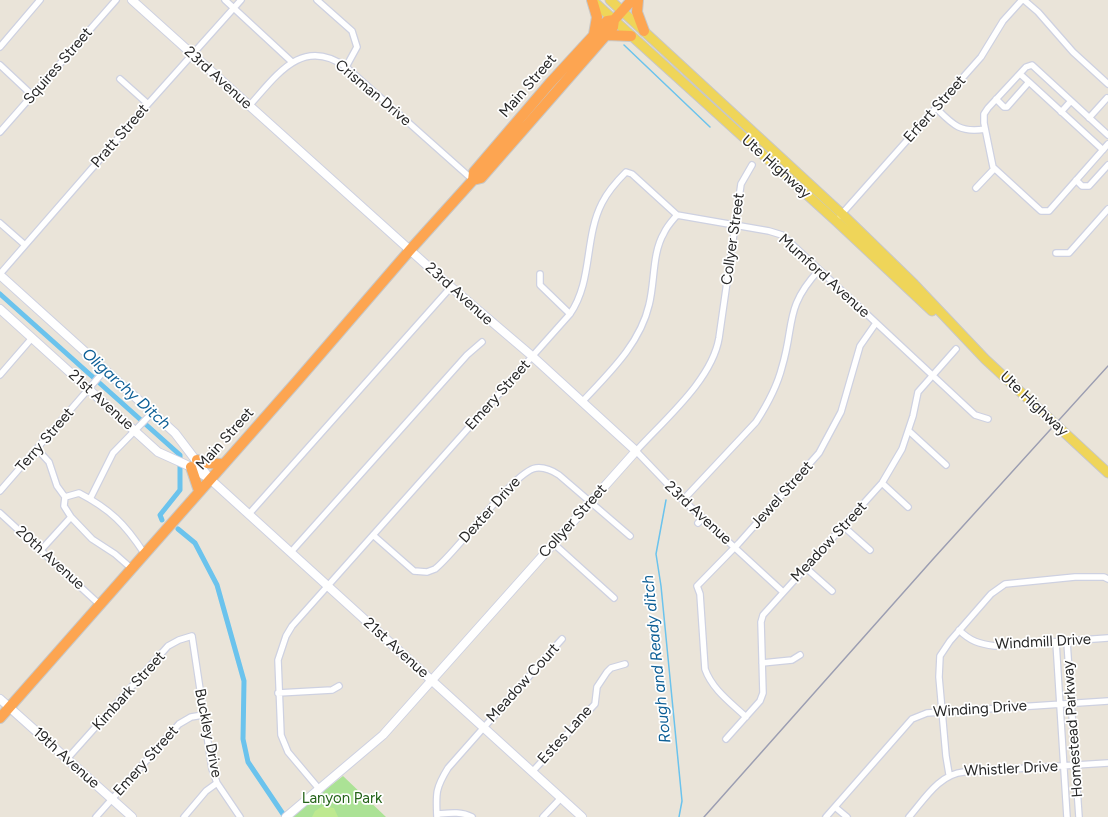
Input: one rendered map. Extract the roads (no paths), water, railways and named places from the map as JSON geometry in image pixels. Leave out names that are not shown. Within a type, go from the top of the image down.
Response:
[{"type":"highway","points":[[592,0],[597,17],[594,34]]},
{"type":"highway","name":"Main Street","points":[[0,718],[410,250],[473,180],[481,178],[613,27],[614,20],[632,0]]},
{"type":"highway","points":[[638,0],[637,12],[644,31]]},
{"type":"highway","name":"Main Street","points":[[473,180],[474,172],[594,34],[607,21],[614,20]]},
{"type":"highway","points":[[606,35],[631,36]]},
{"type":"highway","points":[[198,491],[187,463],[223,464]]},
{"type":"main road","name":"Ute Highway","points":[[592,0],[631,36],[839,217]]},
{"type":"main road","name":"Ute Highway","points":[[610,0],[954,325],[960,335],[1108,473]]},
{"type":"street","points":[[0,47],[40,0]]},
{"type":"street","name":"Squires Street","points":[[0,132],[116,0]]},
{"type":"street","name":"23rd Avenue","points":[[132,0],[451,287],[532,356],[636,451],[683,500],[783,592]]},
{"type":"street","points":[[225,0],[292,62]]},
{"type":"street","name":"Pratt Street","points":[[0,275],[148,104],[241,0]]},
{"type":"street","points":[[317,0],[352,31],[357,47],[346,67]]},
{"type":"street","points":[[1023,0],[1038,12],[1073,52],[1108,84]]},
{"type":"street","name":"Erfert Street","points":[[839,217],[981,57],[1003,21],[1023,0]]},
{"type":"street","name":"Crisman Drive","points":[[249,106],[283,68],[292,62],[308,56],[320,55],[336,60],[346,67],[473,180]]},
{"type":"street","points":[[0,65],[32,95]]},
{"type":"street","points":[[1108,135],[1032,65],[1029,65],[1020,74],[984,114],[985,129],[994,169],[1041,211],[1045,212],[1049,211],[1108,144]]},
{"type":"street","points":[[1020,74],[1103,150]]},
{"type":"street","points":[[120,79],[148,104]]},
{"type":"street","points":[[996,99],[1004,107],[1007,107],[1029,82]]},
{"type":"street","points":[[1089,118],[1107,98]]},
{"type":"street","points":[[1061,112],[1071,101]]},
{"type":"street","points":[[936,108],[955,126],[971,131],[985,129]]},
{"type":"street","name":"Collyer Street","points":[[286,817],[320,790],[383,735],[433,681],[553,543],[700,381],[713,360],[719,338],[741,184],[752,165]]},
{"type":"street","points":[[1076,180],[1082,186],[1089,186],[1108,165]]},
{"type":"street","points":[[976,188],[994,169]]},
{"type":"street","name":"Emery Street","points":[[320,790],[288,752],[283,741],[278,693],[278,660],[286,636],[292,626],[570,314],[582,293],[596,218],[607,194],[620,178],[626,172],[632,174],[677,216]]},
{"type":"street","points":[[1056,253],[1069,253],[1108,209]]},
{"type":"street","points":[[582,402],[622,358],[641,328],[649,305],[659,244],[666,229],[677,216]]},
{"type":"street","name":"Mumford Avenue","points":[[677,216],[769,231],[782,236],[975,415],[988,419]]},
{"type":"street","points":[[0,223],[25,245]]},
{"type":"street","points":[[683,500],[756,422],[765,409],[782,368],[791,315],[795,304],[805,285],[819,270]]},
{"type":"street","points":[[540,274],[540,285],[570,314]]},
{"type":"street","name":"21st Avenue","points":[[0,275],[149,416],[175,433],[187,463]]},
{"type":"street","points":[[249,514],[451,287]]},
{"type":"street","name":"21st Avenue","points":[[0,309],[138,428],[158,452],[187,463],[210,479],[582,817]]},
{"type":"street","name":"Jewel Street","points":[[746,717],[713,686],[708,678],[705,669],[700,594],[697,586],[735,547],[819,453],[841,412],[860,346],[876,323]]},
{"type":"street","points":[[0,375],[32,338]]},
{"type":"street","points":[[291,552],[462,360],[482,342]]},
{"type":"street","name":"Meadow Street","points":[[726,739],[760,701],[763,693],[761,622],[764,615],[882,483],[892,467],[909,431],[918,392],[956,349]]},
{"type":"street","name":"Terry Street","points":[[0,491],[102,373]]},
{"type":"street","points":[[90,499],[113,453],[149,416]]},
{"type":"street","points":[[909,431],[946,465]]},
{"type":"street","points":[[37,449],[49,462],[57,486],[65,496],[64,506],[71,517],[92,539],[131,568]]},
{"type":"street","name":"Dexter Drive","points":[[373,535],[409,567],[421,572],[427,572],[439,566],[518,477],[537,468],[555,473],[630,536]]},
{"type":"street","points":[[882,483],[908,507]]},
{"type":"street","points":[[65,496],[79,493],[117,517],[144,553]]},
{"type":"street","name":"20th Avenue","points":[[0,513],[99,604]]},
{"type":"street","points":[[40,550],[71,517]]},
{"type":"street","points":[[698,523],[703,518]]},
{"type":"street","points":[[843,526],[870,550]]},
{"type":"street","points":[[553,543],[614,598]]},
{"type":"street","points":[[805,568],[832,592]]},
{"type":"street","points":[[949,774],[942,711],[940,656],[959,630],[991,594],[1005,584],[1075,577],[1104,577],[1108,579]]},
{"type":"street","name":"Windmill Drive","points":[[959,630],[968,639],[980,644],[995,646],[1108,638]]},
{"type":"street","name":"Kimbark Street","points":[[67,759],[168,646],[179,640],[192,636],[193,642]]},
{"type":"street","name":"Meadow Court","points":[[437,815],[435,801],[440,780],[448,768],[562,639]]},
{"type":"street","name":"Buckley Drive","points":[[193,642],[212,769],[217,783],[240,817]]},
{"type":"street","name":"Homestead Parkway","points":[[1056,642],[1067,817]]},
{"type":"street","name":"Homestead Parkway","points":[[1067,642],[1079,817]]},
{"type":"street","points":[[762,662],[792,660],[800,655]]},
{"type":"street","name":"Estes Lane","points":[[532,772],[595,704],[597,688],[607,672],[611,668],[625,664]]},
{"type":"street","points":[[278,693],[332,690],[339,686]]},
{"type":"street","name":"19th Avenue","points":[[0,699],[132,817]]},
{"type":"street","name":"Winding Drive","points":[[826,817],[912,719],[927,713],[942,711],[1108,701]]},
{"type":"street","name":"Emery Street","points":[[96,817],[179,724],[191,717],[203,715]]},
{"type":"street","name":"Whistler Drive","points":[[909,817],[949,774],[1108,764]]},
{"type":"street","points":[[184,817],[206,791],[217,783]]},
{"type":"street","points":[[543,817],[561,798]]},
{"type":"street","points":[[835,807],[846,817]]},
{"type":"street","points":[[437,815],[457,812],[472,817]]},
{"type":"waterway","name":"Rough and Ready ditch","points":[[624,45],[710,127]]},
{"type":"waterway","name":"Oligarchy Ditch","points":[[0,294],[180,455],[180,490],[160,515],[162,520]]},
{"type":"waterway","name":"Rough and Ready ditch","points":[[666,500],[656,554],[661,586],[682,801],[679,817]]},
{"type":"waterway","name":"Oligarchy Ditch","points":[[178,529],[195,543],[217,585],[244,681],[243,739],[248,762],[283,814]]},
{"type":"railway","points":[[704,817],[934,558],[1108,366]]},
{"type":"park label","name":"Lanyon Park","points":[[342,799]]}]
